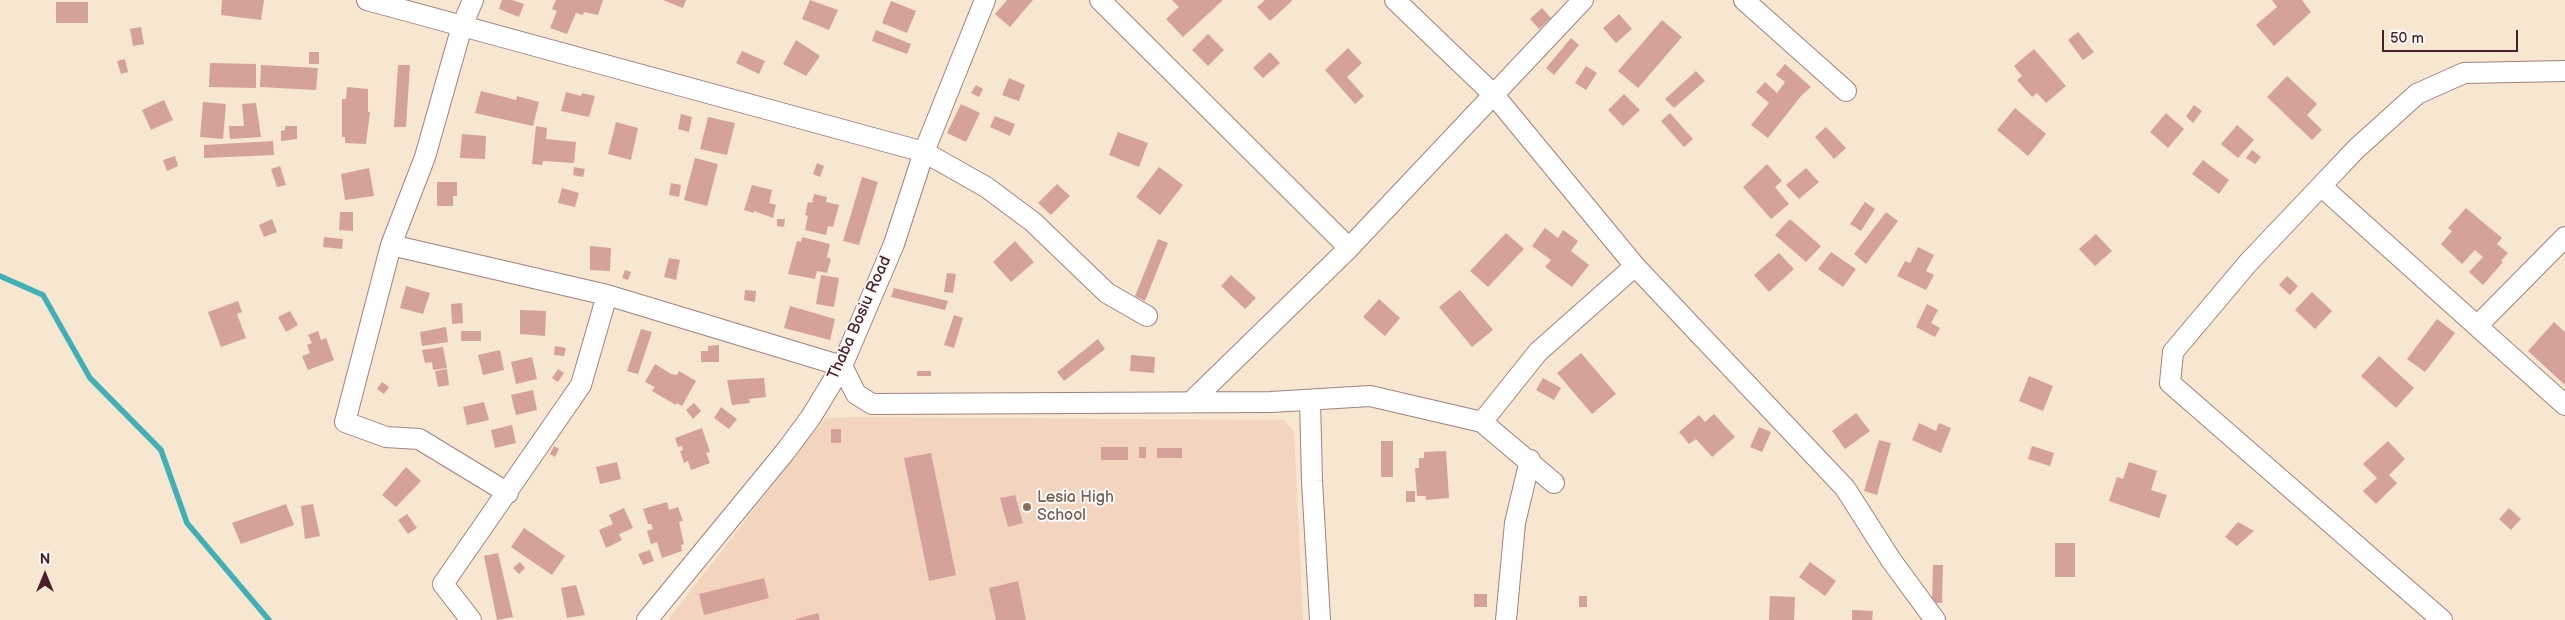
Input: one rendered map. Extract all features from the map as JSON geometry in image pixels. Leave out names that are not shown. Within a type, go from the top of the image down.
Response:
[{"type":"street","points":[[367,0],[924,152],[986,187],[1034,222],[1107,293],[1147,316]]},
{"type":"street","points":[[473,0],[462,26],[425,157],[391,245],[345,422],[386,437],[419,439],[508,493]]},
{"type":"street","name":"Thaba Bosiu Road","points":[[648,620],[785,452],[811,417],[842,366],[894,244],[924,152],[985,0]]},
{"type":"street","points":[[1100,0],[1349,248]]},
{"type":"street","points":[[1395,0],[1494,95],[1635,266],[1845,488],[1891,560],[1935,620]]},
{"type":"street","points":[[1191,402],[1349,248],[1583,0]]},
{"type":"street","points":[[1744,0],[1846,92]]},
{"type":"street","points":[[2442,620],[2170,383],[2173,352],[2248,263],[2356,149],[2417,94],[2464,73],[2565,71]]},
{"type":"street","points":[[2321,186],[2565,405]]},
{"type":"street","points":[[2477,326],[2565,237]]},
{"type":"street","points":[[391,245],[607,295],[842,366],[856,394],[872,404],[1191,402],[1310,400],[1370,396],[1482,422],[1530,460],[1554,482]]},
{"type":"street","points":[[1482,422],[1538,352],[1635,266]]},
{"type":"street","points":[[471,620],[443,584],[508,493],[581,385],[607,295]]},
{"type":"street","points":[[1310,400],[1320,620]]},
{"type":"street","points":[[1506,620],[1515,523],[1530,460]]},
{"type":"shaded area","name":"Lesia High School","points":[[825,418],[1284,420],[1294,431],[1303,620],[668,620]]},
{"type":"building","points":[[222,0],[264,0],[261,20],[221,15]]},
{"type":"building","points":[[502,0],[512,0],[524,4],[519,17],[499,9]]},
{"type":"building","points":[[556,0],[603,0],[598,15],[584,12],[583,15],[576,13],[567,34],[550,28],[557,11],[552,9]]},
{"type":"building","points":[[663,0],[686,0],[683,8]]},
{"type":"building","points":[[810,0],[838,10],[829,30],[802,19]]},
{"type":"building","points":[[1007,0],[1033,0],[1010,27],[995,14]]},
{"type":"building","points":[[1172,0],[1223,0],[1183,37],[1166,19],[1179,7]]},
{"type":"building","points":[[1265,0],[1292,1],[1270,21],[1257,7]]},
{"type":"building","points":[[2272,0],[2302,0],[2311,12],[2274,46],[2256,25],[2277,7]]},
{"type":"building","points":[[891,1],[916,11],[907,33],[882,23]]},
{"type":"building","points":[[56,2],[88,2],[88,23],[56,23]]},
{"type":"building","points":[[1542,8],[1551,18],[1539,29],[1530,19]]},
{"type":"building","points":[[1619,14],[1632,29],[1616,43],[1603,28]]},
{"type":"building","points":[[1662,20],[1682,37],[1638,88],[1618,71]]},
{"type":"building","points":[[141,27],[144,44],[133,46],[130,29]]},
{"type":"building","points":[[876,30],[911,44],[907,54],[872,41]]},
{"type":"building","points":[[2078,32],[2094,52],[2083,60],[2068,40]]},
{"type":"building","points":[[1208,34],[1224,50],[1208,66],[1192,50]]},
{"type":"building","points":[[1571,38],[1579,45],[1554,75],[1546,68]]},
{"type":"building","points":[[796,40],[820,56],[806,76],[783,64]]},
{"type":"building","points":[[1348,48],[1362,63],[1347,77],[1364,96],[1355,104],[1325,70]]},
{"type":"building","points":[[2034,49],[2066,86],[2046,103],[2037,93],[2032,97],[2017,80],[2022,76],[2014,66]]},
{"type":"building","points":[[742,51],[765,61],[759,74],[736,63]]},
{"type":"building","points":[[309,52],[319,52],[319,64],[309,64]]},
{"type":"building","points":[[1270,52],[1280,63],[1263,78],[1253,68]]},
{"type":"building","points":[[125,59],[128,72],[121,74],[117,61]]},
{"type":"building","points":[[210,63],[256,64],[256,88],[209,87]]},
{"type":"building","points":[[1785,64],[1811,87],[1801,96],[1768,138],[1751,125],[1769,103],[1756,92],[1765,82],[1777,93],[1785,82],[1776,75]]},
{"type":"building","points":[[261,65],[318,68],[316,90],[260,87]]},
{"type":"building","points":[[398,65],[410,65],[406,127],[394,127]]},
{"type":"building","points":[[1586,66],[1597,73],[1586,90],[1575,83]]},
{"type":"building","points":[[1696,71],[1705,81],[1674,108],[1665,99]]},
{"type":"building","points":[[2287,76],[2317,104],[2307,115],[2322,130],[2312,140],[2267,97]]},
{"type":"building","points":[[1009,78],[1025,85],[1019,101],[1002,95]]},
{"type":"building","points":[[976,85],[983,89],[979,97],[971,93]]},
{"type":"building","points":[[347,87],[368,89],[368,112],[370,112],[366,144],[345,143],[345,137],[342,137],[342,99],[346,99]]},
{"type":"building","points":[[481,91],[516,100],[517,96],[539,102],[533,126],[475,113]]},
{"type":"building","points":[[566,92],[581,96],[582,93],[595,96],[589,117],[561,111]]},
{"type":"building","points":[[1624,94],[1640,110],[1623,126],[1608,110]]},
{"type":"building","points":[[164,100],[173,120],[151,130],[142,110]]},
{"type":"building","points":[[203,102],[226,104],[223,139],[200,137]]},
{"type":"building","points":[[256,103],[261,137],[230,139],[229,126],[244,126],[242,104]]},
{"type":"building","points":[[961,104],[980,113],[966,142],[947,133]]},
{"type":"building","points":[[2194,105],[2202,111],[2193,123],[2186,116]]},
{"type":"building","points":[[2015,108],[2046,134],[2028,156],[1997,130]]},
{"type":"building","points":[[1670,113],[1693,139],[1684,147],[1661,121]]},
{"type":"building","points":[[2166,113],[2184,129],[2168,148],[2150,132]]},
{"type":"building","points":[[681,114],[692,117],[689,132],[678,129]]},
{"type":"building","points":[[995,116],[1015,124],[1010,136],[990,127]]},
{"type":"building","points":[[708,117],[735,123],[727,155],[700,149]]},
{"type":"building","points":[[616,122],[638,128],[631,160],[608,154]]},
{"type":"building","points":[[2237,125],[2254,140],[2238,158],[2221,144]]},
{"type":"building","points":[[285,126],[297,126],[297,139],[281,141],[281,131],[285,130]]},
{"type":"building","points":[[536,126],[547,128],[546,139],[576,142],[574,163],[543,161],[542,165],[532,164]]},
{"type":"building","points":[[1826,127],[1846,148],[1834,159],[1815,137]]},
{"type":"building","points":[[1118,132],[1148,143],[1139,167],[1109,155]]},
{"type":"building","points":[[462,134],[486,136],[485,159],[460,158]]},
{"type":"building","points":[[273,141],[274,155],[204,158],[204,145]]},
{"type":"building","points":[[2252,150],[2261,157],[2255,164],[2246,158]]},
{"type":"building","points":[[175,156],[178,166],[167,171],[163,160]]},
{"type":"building","points":[[695,158],[718,164],[707,206],[684,200]]},
{"type":"building","points":[[2203,160],[2229,180],[2219,194],[2192,174]]},
{"type":"building","points":[[817,163],[824,166],[820,177],[813,174]]},
{"type":"building","points":[[1767,164],[1782,181],[1775,187],[1789,204],[1771,219],[1743,187]]},
{"type":"building","points":[[280,166],[286,185],[277,187],[271,169]]},
{"type":"building","points":[[574,167],[585,169],[583,177],[573,175]]},
{"type":"building","points":[[1159,167],[1183,185],[1160,215],[1136,197]]},
{"type":"building","points":[[369,168],[374,196],[345,200],[341,174]]},
{"type":"building","points":[[1806,168],[1819,182],[1799,199],[1786,185]]},
{"type":"building","points":[[862,177],[878,182],[859,245],[843,241]]},
{"type":"building","points":[[437,182],[457,182],[457,196],[453,196],[453,206],[437,206]]},
{"type":"building","points":[[671,183],[681,185],[679,197],[669,195]]},
{"type":"building","points":[[1057,184],[1070,196],[1051,215],[1038,203]]},
{"type":"building","points":[[752,185],[772,190],[769,203],[776,205],[773,218],[754,211],[754,213],[744,210]]},
{"type":"building","points":[[562,188],[579,193],[575,207],[558,203]]},
{"type":"building","points":[[814,194],[827,197],[826,202],[839,205],[833,227],[828,226],[826,235],[805,230],[808,216],[805,215],[808,202],[812,203]]},
{"type":"building","points":[[1865,202],[1875,209],[1861,231],[1850,224]]},
{"type":"building","points":[[2466,208],[2502,238],[2497,244],[2508,253],[2501,261],[2503,262],[2483,285],[2469,272],[2483,257],[2475,250],[2462,264],[2441,244],[2452,231],[2448,228]]},
{"type":"building","points":[[340,212],[353,212],[353,231],[339,230]]},
{"type":"building","points":[[1886,212],[1898,221],[1866,264],[1854,254]]},
{"type":"building","points":[[272,219],[277,232],[264,237],[259,225]]},
{"type":"building","points":[[777,219],[785,219],[784,227],[777,226]]},
{"type":"building","points":[[1790,219],[1821,246],[1806,262],[1775,235]]},
{"type":"building","points":[[1545,228],[1558,238],[1563,230],[1578,241],[1571,251],[1589,265],[1572,287],[1545,267],[1551,260],[1532,246]]},
{"type":"building","points":[[1506,233],[1524,249],[1488,287],[1470,271]]},
{"type":"building","points":[[2096,234],[2112,251],[2095,266],[2079,249]]},
{"type":"building","points":[[324,237],[343,239],[342,249],[323,247]]},
{"type":"building","points":[[802,237],[830,244],[827,257],[831,259],[827,273],[817,271],[815,279],[788,274],[797,241],[801,242]]},
{"type":"building","points":[[1158,239],[1168,243],[1145,301],[1135,296]]},
{"type":"building","points":[[1015,241],[1034,262],[1011,282],[993,262]]},
{"type":"building","points":[[590,246],[611,248],[610,271],[590,270]]},
{"type":"building","points":[[1918,247],[1934,255],[1926,271],[1934,275],[1926,290],[1897,276],[1905,261],[1910,263]]},
{"type":"building","points":[[1831,252],[1856,269],[1843,287],[1818,269]]},
{"type":"building","points":[[1779,253],[1794,269],[1769,292],[1754,275]]},
{"type":"building","points":[[669,258],[680,260],[676,280],[664,277]]},
{"type":"building","points":[[625,270],[631,272],[628,280],[622,278]]},
{"type":"building","points":[[947,273],[956,274],[953,293],[944,292]]},
{"type":"building","points":[[821,275],[839,278],[834,307],[816,304]]},
{"type":"building","points":[[1231,275],[1256,298],[1245,309],[1221,286]]},
{"type":"building","points":[[2287,276],[2298,286],[2290,295],[2279,285]]},
{"type":"building","points":[[406,286],[430,293],[423,314],[400,308]]},
{"type":"building","points":[[894,288],[948,301],[945,310],[891,297]]},
{"type":"building","points":[[745,290],[756,291],[755,302],[744,300]]},
{"type":"building","points":[[1460,290],[1493,330],[1472,347],[1439,307]]},
{"type":"building","points":[[2312,292],[2332,311],[2315,329],[2295,310]]},
{"type":"building","points":[[1379,299],[1400,318],[1385,336],[1363,317]]},
{"type":"building","points":[[238,301],[242,312],[237,314],[246,338],[221,347],[208,312]]},
{"type":"building","points":[[462,303],[463,323],[452,324],[451,304]]},
{"type":"building","points":[[1927,304],[1938,310],[1931,323],[1940,328],[1935,337],[1916,327]]},
{"type":"building","points":[[790,306],[835,319],[830,340],[784,328]]},
{"type":"building","points":[[520,310],[546,311],[545,336],[520,334]]},
{"type":"building","points":[[290,311],[298,325],[286,332],[278,317]]},
{"type":"building","points":[[954,315],[963,318],[954,348],[944,345]]},
{"type":"building","points":[[2437,319],[2455,333],[2425,372],[2407,359]]},
{"type":"building","points":[[2554,322],[2565,332],[2565,385],[2528,351]]},
{"type":"building","points":[[446,327],[448,342],[422,346],[420,332]]},
{"type":"building","points":[[641,329],[652,332],[638,374],[627,371]]},
{"type":"building","points":[[318,331],[321,340],[326,338],[334,360],[308,370],[302,356],[310,353],[307,345],[312,343],[308,335]]},
{"type":"building","points":[[461,331],[481,331],[481,341],[461,341]]},
{"type":"building","points":[[1098,339],[1105,349],[1064,381],[1057,372]]},
{"type":"building","points":[[719,345],[719,362],[701,362],[701,351],[708,351],[708,346]]},
{"type":"building","points":[[555,346],[566,348],[564,356],[554,355]]},
{"type":"building","points":[[443,347],[447,368],[433,370],[432,362],[425,363],[422,350]]},
{"type":"building","points":[[500,350],[504,370],[483,375],[478,355]]},
{"type":"building","points":[[1581,353],[1616,394],[1592,414],[1557,373]]},
{"type":"building","points":[[1131,355],[1155,357],[1154,373],[1130,371]]},
{"type":"building","points":[[2379,356],[2414,388],[2396,408],[2361,376]]},
{"type":"building","points":[[532,357],[537,379],[516,384],[511,362]]},
{"type":"building","points":[[655,364],[671,374],[677,375],[679,371],[696,381],[682,406],[677,403],[676,405],[652,391],[655,387],[645,382]]},
{"type":"building","points":[[447,369],[449,385],[438,387],[435,371]]},
{"type":"building","points":[[558,369],[564,373],[558,382],[552,378]]},
{"type":"building","points":[[917,371],[931,371],[931,376],[917,376]]},
{"type":"building","points":[[2029,376],[2053,386],[2043,411],[2019,401]]},
{"type":"building","points":[[764,378],[766,397],[749,399],[750,403],[732,405],[727,380]]},
{"type":"building","points":[[1543,378],[1561,388],[1554,400],[1536,390]]},
{"type":"building","points":[[382,382],[389,387],[384,394],[377,389]]},
{"type":"building","points":[[533,390],[537,410],[516,415],[511,395]]},
{"type":"building","points":[[484,402],[489,420],[467,425],[463,407]]},
{"type":"building","points":[[694,403],[701,411],[693,419],[686,410]]},
{"type":"building","points":[[721,407],[737,419],[729,429],[714,418]]},
{"type":"building","points":[[1856,413],[1870,431],[1845,449],[1832,431]]},
{"type":"building","points":[[1714,414],[1735,437],[1712,457],[1696,439],[1689,444],[1679,432],[1699,415],[1705,422]]},
{"type":"building","points":[[1919,423],[1936,431],[1939,423],[1951,428],[1941,453],[1912,440]]},
{"type":"building","points":[[512,425],[516,443],[495,448],[491,430]]},
{"type":"building","points":[[1759,427],[1771,432],[1762,452],[1750,447]]},
{"type":"building","points":[[702,428],[710,452],[706,453],[710,463],[691,470],[688,461],[684,463],[680,451],[683,450],[682,446],[678,447],[675,438]]},
{"type":"building","points":[[831,429],[841,429],[841,443],[831,443]]},
{"type":"building","points":[[1879,440],[1891,443],[1877,495],[1864,491]]},
{"type":"building","points":[[1381,441],[1393,441],[1393,477],[1381,477]]},
{"type":"building","points":[[2388,441],[2405,459],[2389,475],[2397,483],[2376,504],[2363,491],[2377,478],[2363,464]]},
{"type":"building","points":[[554,446],[559,449],[555,457],[550,454]]},
{"type":"building","points":[[2032,446],[2054,453],[2050,466],[2028,459]]},
{"type":"building","points":[[1101,447],[1128,447],[1128,460],[1101,460]]},
{"type":"building","points":[[1139,447],[1146,447],[1146,458],[1139,458]]},
{"type":"building","points":[[1157,448],[1182,448],[1182,458],[1157,458]]},
{"type":"building","points":[[1446,451],[1449,498],[1426,500],[1426,496],[1417,496],[1415,468],[1419,468],[1419,458],[1424,458],[1424,452]]},
{"type":"building","points":[[931,453],[956,575],[929,581],[904,458]]},
{"type":"building","points":[[617,462],[621,479],[600,484],[596,467]]},
{"type":"building","points":[[2129,462],[2157,471],[2151,490],[2167,495],[2159,518],[2109,501],[2117,477],[2123,479]]},
{"type":"building","points":[[406,467],[421,481],[396,507],[382,495]]},
{"type":"building","points":[[1406,491],[1415,491],[1415,502],[1406,502]]},
{"type":"building","points":[[1015,495],[1023,523],[1008,527],[1000,498]]},
{"type":"building","points":[[667,502],[669,510],[678,507],[683,521],[679,522],[684,544],[681,545],[682,551],[662,558],[657,542],[651,544],[647,531],[653,529],[651,524],[648,524],[643,509]]},
{"type":"building","points":[[286,504],[294,525],[241,544],[232,523]]},
{"type":"building","points":[[313,504],[320,536],[305,539],[301,506]]},
{"type":"building","points":[[624,508],[633,528],[619,534],[622,540],[606,548],[599,530],[613,524],[609,515]]},
{"type":"building","points":[[2509,508],[2521,519],[2511,530],[2499,519]]},
{"type":"building","points":[[407,514],[417,528],[408,534],[398,520]]},
{"type":"building","points":[[2238,522],[2254,531],[2237,546],[2225,537]]},
{"type":"building","points":[[524,528],[565,556],[552,575],[511,547]]},
{"type":"building","points":[[2055,543],[2075,543],[2075,577],[2055,577]]},
{"type":"building","points":[[650,550],[654,561],[643,565],[638,554]]},
{"type":"building","points":[[498,553],[513,617],[497,620],[484,556]]},
{"type":"building","points":[[520,562],[525,568],[519,574],[513,568]]},
{"type":"building","points":[[1810,562],[1836,581],[1825,596],[1799,577]]},
{"type":"building","points":[[1933,565],[1943,565],[1942,603],[1932,603]]},
{"type":"building","points":[[764,578],[769,598],[704,615],[699,594]]},
{"type":"building","points":[[1018,581],[1026,620],[996,620],[989,588]]},
{"type":"building","points":[[576,585],[585,615],[567,618],[561,588]]},
{"type":"building","points":[[1474,594],[1487,594],[1487,607],[1474,607]]},
{"type":"building","points":[[1579,596],[1587,596],[1587,607],[1579,607]]},
{"type":"building","points":[[1770,596],[1795,597],[1794,620],[1769,620]]},
{"type":"building","points":[[1852,610],[1873,611],[1872,620],[1852,620]]},
{"type":"building","points":[[818,613],[820,620],[796,620],[796,619]]},
{"type":"waterway","points":[[0,276],[43,295],[90,378],[161,450],[187,523],[269,620]]},
{"type":"place","name":"Lesia High School","points":[[1027,507]]}]
